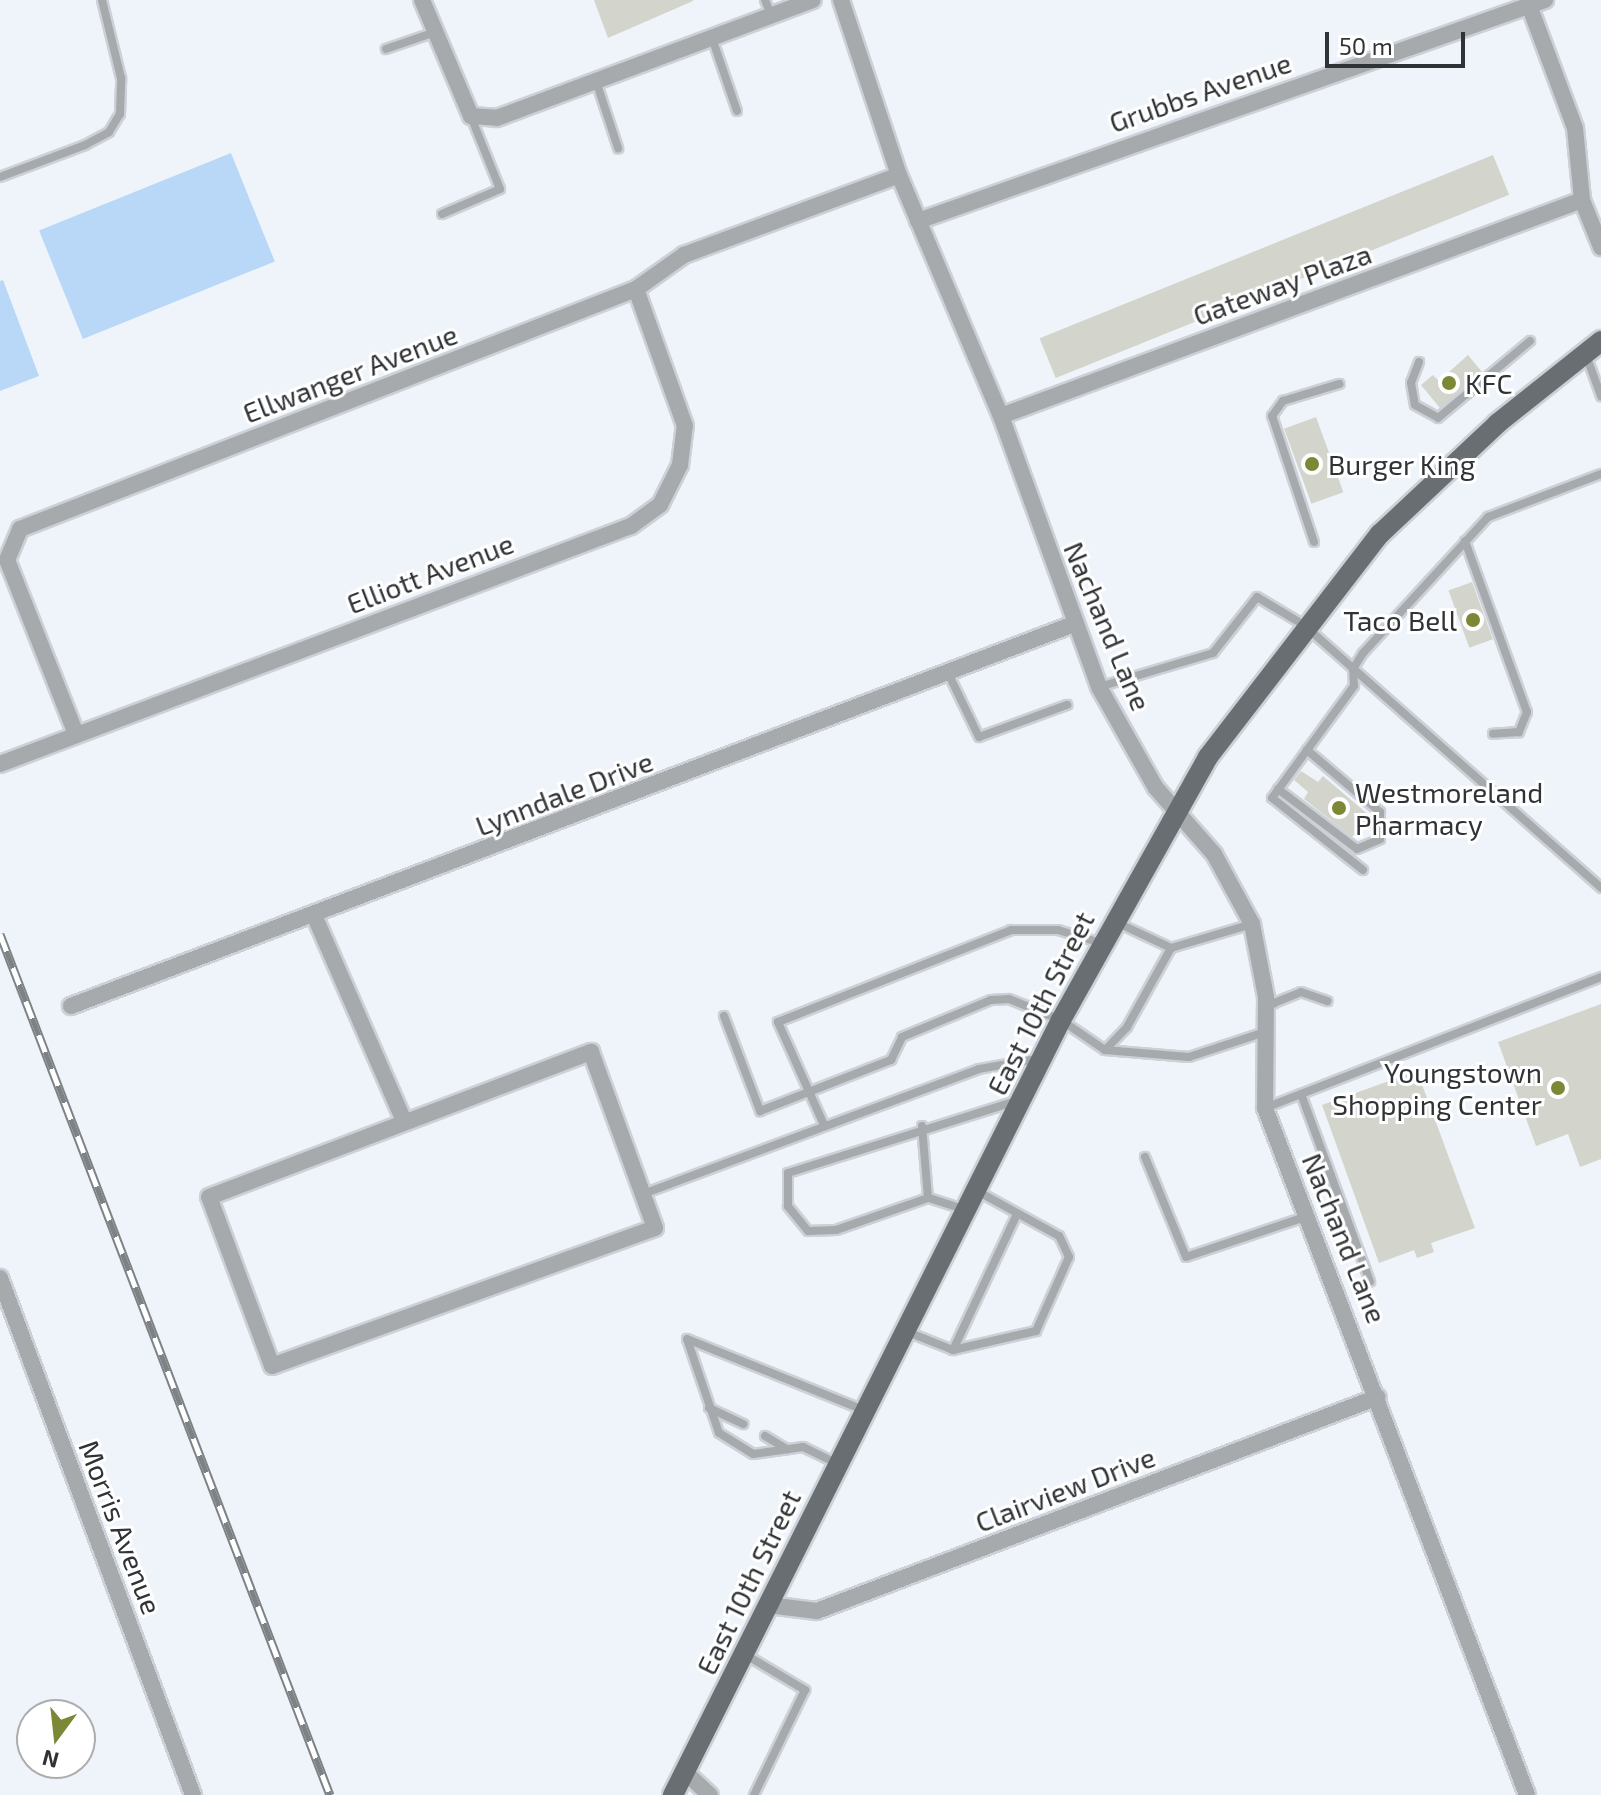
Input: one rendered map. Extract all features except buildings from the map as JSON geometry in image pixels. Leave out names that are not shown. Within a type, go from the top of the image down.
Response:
[{"type":"main road","name":"East 10th Street","points":[[673,1795],[1061,1020],[1175,810],[1304,625],[1380,534],[1593,347]]},
{"type":"street","points":[[422,0],[471,116],[497,118],[712,38],[768,8],[813,0]]},
{"type":"street","name":"Nachand Lane","points":[[841,0],[899,175],[1001,416],[1099,687],[1175,810],[1214,854],[1252,924],[1266,997],[1265,1108],[1309,1216],[1527,1795]]},
{"type":"street","points":[[1537,3],[1575,128],[1582,200],[1601,247]]},
{"type":"street","name":"Grubbs Avenue","points":[[918,221],[1537,3]]},
{"type":"street","name":"Ellwanger Avenue","points":[[76,734],[7,560],[20,529],[636,289],[684,255],[899,175]]},
{"type":"street","name":"Gateway Plaza","points":[[1001,416],[1582,200]]},
{"type":"street","name":"Elliott Avenue","points":[[0,764],[631,526],[660,505],[680,465],[685,426],[636,289]]},
{"type":"street","name":"Lynndale Drive","points":[[71,1006],[949,675],[1074,624]]},
{"type":"street","points":[[314,915],[404,1121]]},
{"type":"street","points":[[591,1052],[643,1194],[655,1228],[272,1366],[209,1197],[591,1052]]},
{"type":"street","name":"Morris Avenue","points":[[0,1278],[193,1795]]},
{"type":"street","name":"Clairview Drive","points":[[768,1605],[817,1611],[1378,1397]]},
{"type":"street","points":[[685,1772],[710,1795]]},
{"type":"lane","points":[[0,177],[85,145],[109,132],[120,114],[121,78],[102,0]]},
{"type":"lane","points":[[386,49],[435,32]]},
{"type":"lane","points":[[712,38],[737,111]]},
{"type":"lane","points":[[596,81],[618,148]]},
{"type":"lane","points":[[442,214],[500,189],[471,116]]},
{"type":"lane","points":[[1419,362],[1411,383],[1415,405],[1438,418],[1530,341]]},
{"type":"lane","points":[[1593,347],[1601,396]]},
{"type":"lane","points":[[1314,542],[1272,416],[1283,401],[1339,384]]},
{"type":"lane","points":[[1363,870],[1272,798],[1354,686],[1353,669],[1488,517],[1601,474]]},
{"type":"lane","points":[[1465,541],[1527,712],[1519,732],[1493,734]]},
{"type":"lane","points":[[1099,687],[1213,653],[1257,597],[1304,625],[1601,888]]},
{"type":"lane","points":[[949,675],[979,737],[1067,705]]},
{"type":"lane","points":[[1278,789],[1357,849],[1375,846],[1383,832],[1380,812],[1307,750]]},
{"type":"lane","points":[[1113,921],[1171,948],[1252,924]]},
{"type":"lane","points":[[824,1125],[778,1022],[1011,930],[1058,930],[1101,943]]},
{"type":"lane","points":[[1105,1050],[1127,1027],[1171,948]]},
{"type":"lane","points":[[1265,1108],[1601,977]]},
{"type":"lane","points":[[1266,997],[1274,1003],[1301,992],[1327,1001]]},
{"type":"lane","points":[[724,1016],[760,1111],[811,1096],[891,1060],[902,1037],[991,1000],[1009,999],[1061,1020],[1105,1050],[1189,1057],[1265,1032]]},
{"type":"lane","points":[[643,1194],[979,1069],[1042,1058]]},
{"type":"lane","points":[[1301,1094],[1370,1282]]},
{"type":"lane","points":[[966,1210],[928,1198],[836,1230],[808,1231],[788,1206],[788,1173],[922,1126],[1021,1100]]},
{"type":"lane","points":[[922,1126],[928,1198]]},
{"type":"lane","points":[[1145,1157],[1186,1257],[1309,1216]]},
{"type":"lane","points":[[905,1331],[953,1350],[1036,1331],[1069,1257],[1059,1236],[976,1191]]},
{"type":"lane","points":[[953,1350],[1017,1214]]},
{"type":"lane","points":[[839,1464],[803,1447],[753,1454],[719,1433],[687,1339],[865,1411]]},
{"type":"lane","points":[[708,1407],[744,1424]]},
{"type":"lane","points":[[765,1436],[788,1449]]},
{"type":"lane","points":[[744,1654],[805,1690],[754,1795]]},
{"type":"shaded area","points":[[231,153],[275,261],[83,339],[39,231]]},
{"type":"shaded area","points":[[3,280],[39,376],[0,391],[0,281]]},
{"type":"railway","points":[[0,934],[330,1795]]},
{"type":"place","name":"KFC","points":[[1449,383]]},
{"type":"place","name":"Burger King","points":[[1312,464]]},
{"type":"place","name":"Taco Bell","points":[[1473,620]]},
{"type":"place","name":"Westmoreland Pharmacy","points":[[1339,808]]},
{"type":"place","name":"Youngstown Shopping Center","points":[[1558,1088]]}]
